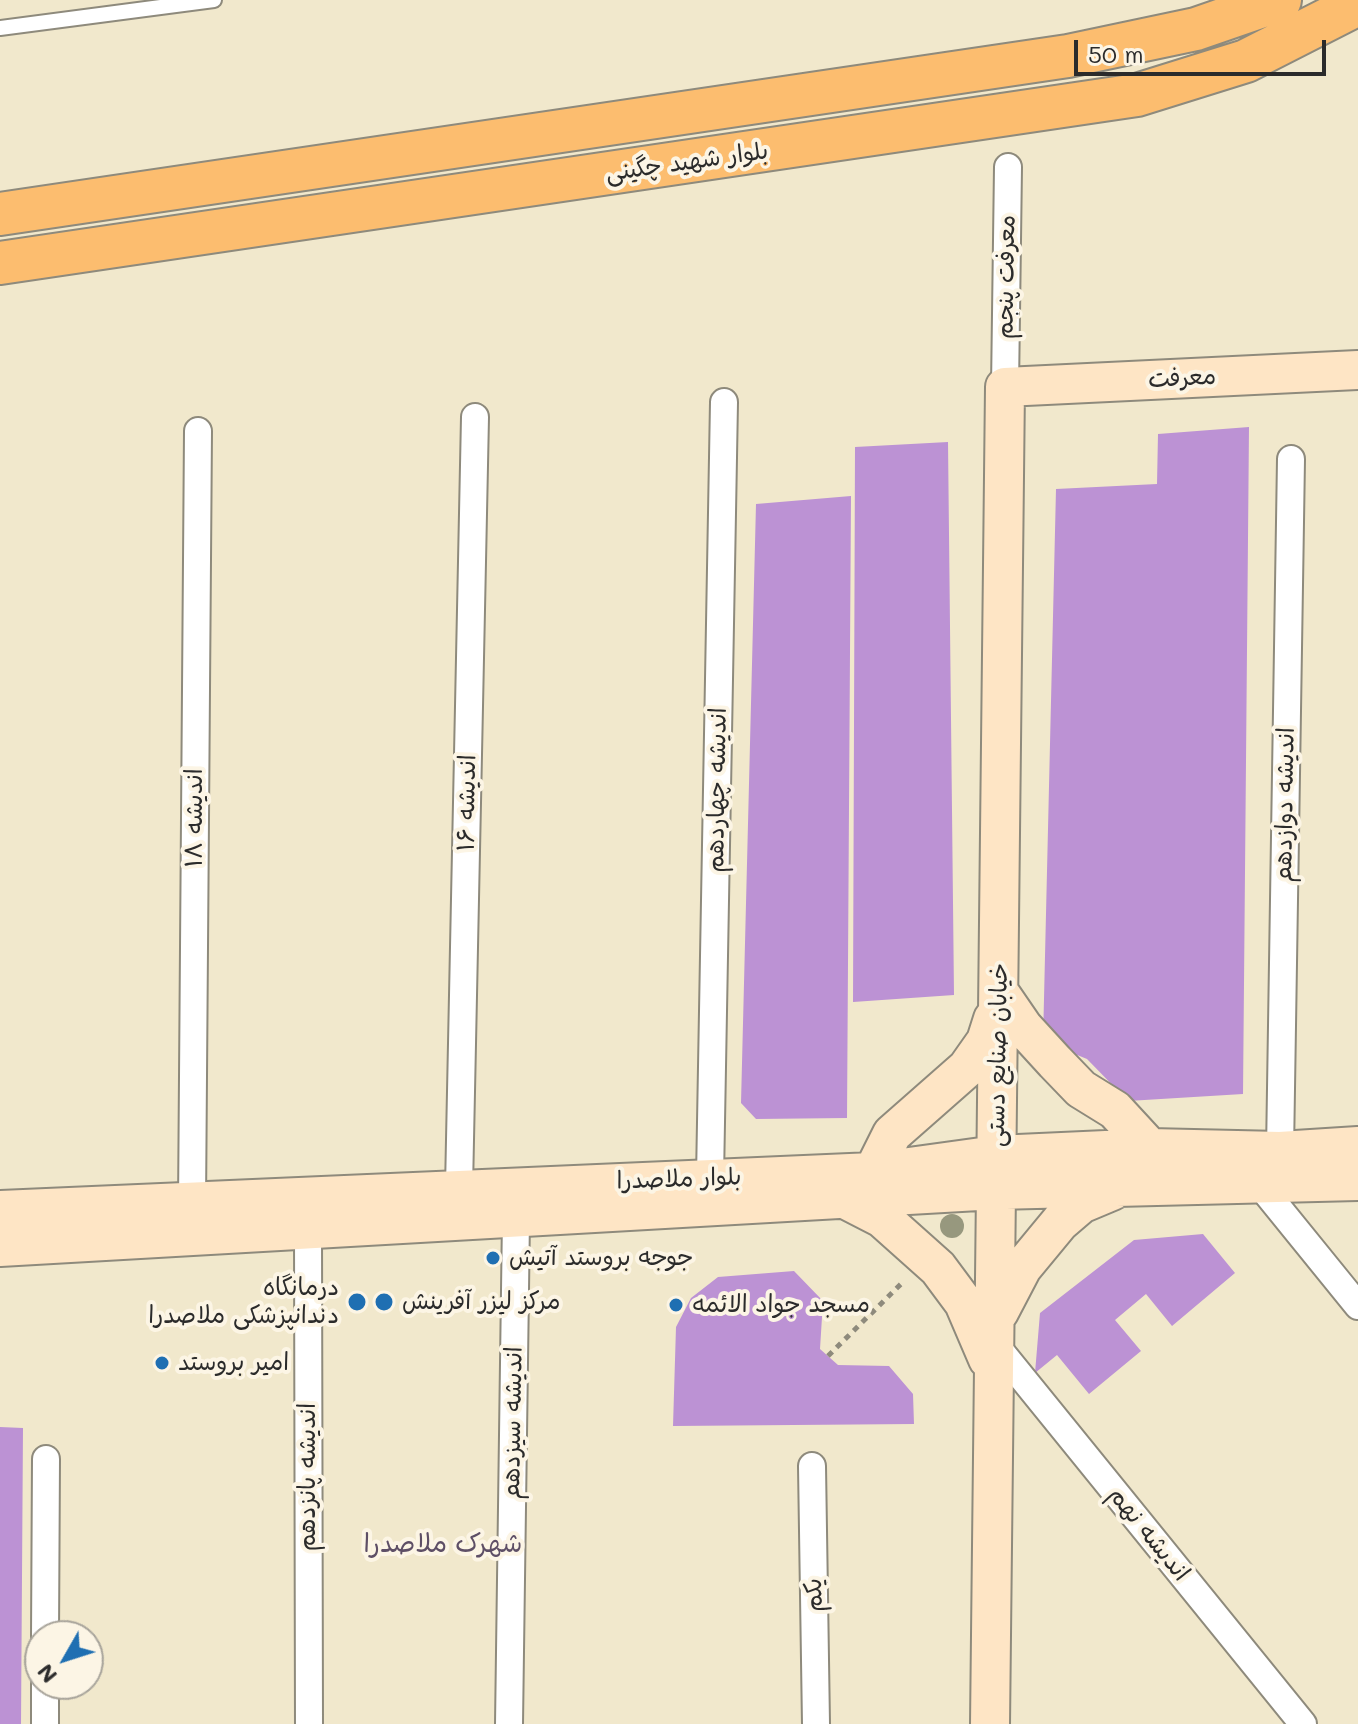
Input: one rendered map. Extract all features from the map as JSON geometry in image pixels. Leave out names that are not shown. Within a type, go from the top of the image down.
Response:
[{"type":"main road","name":"بلوار شهید چگینی","points":[[0,214],[1068,56],[1196,29],[1280,0]]},
{"type":"main road","name":"بلوار شهید چگینی","points":[[0,263],[1137,95],[1246,61],[1358,4]]},
{"type":"street","name":"معرفت پنجم","points":[[1005,387],[1008,167]]},
{"type":"street","name":"معرفت","points":[[1005,387],[1358,370]]},
{"type":"street","name":"خیابان صنایع دستی","points":[[990,1724],[1005,387]]},
{"type":"street","name":"اندیشه چهاردهم","points":[[710,1177],[724,402]]},
{"type":"street","name":"اندیشه ۱۶","points":[[459,1188],[475,417]]},
{"type":"street","name":"اندیشه ۱۸","points":[[192,1204],[198,431]]},
{"type":"street","name":"اندیشه دوازدهم","points":[[1280,1151],[1291,459]]},
{"type":"street","points":[[998,998],[1081,1089],[1115,1110],[1150,1148]]},
{"type":"street","points":[[873,1172],[892,1134],[967,1068],[986,1041],[998,998]]},
{"type":"street","name":"بلوار ملاصدرا","points":[[0,1247],[845,1199],[1150,1148],[1280,1151],[1358,1146]]},
{"type":"street","name":"بلوار ملاصدرا","points":[[0,1210],[873,1172],[996,1173],[1119,1188],[1358,1181]]},
{"type":"street","points":[[1259,1184],[1358,1306]]},
{"type":"street","points":[[994,1347],[1022,1268],[1060,1222],[1081,1204],[1119,1188]]},
{"type":"street","points":[[845,1199],[882,1218],[928,1257],[994,1347]]},
{"type":"street","name":"اندیشه سیزدهم","points":[[509,1724],[516,1218]]},
{"type":"street","name":"اندیشه پانزدهم","points":[[308,1229],[309,1724]]},
{"type":"street","name":"اندیشه نهم","points":[[994,1347],[1303,1724]]},
{"type":"street","points":[[45,1620],[46,1459]]},
{"type":"street","name":"یکم","points":[[812,1466],[816,1724]]},
{"type":"street","points":[[45,1700],[45,1724]]},
{"type":"lane","points":[[0,28],[214,0]]},
{"type":"path","points":[[828,1356],[928,1257]]},
{"type":"building","points":[[1249,427],[1243,1094],[1128,1101],[1087,1059],[1043,1041],[1056,489],[1157,484],[1158,434]]},
{"type":"building","points":[[948,442],[954,995],[853,1002],[855,447]]},
{"type":"building","points":[[851,496],[847,1118],[756,1119],[741,1103],[756,504]]},
{"type":"building","points":[[1203,1234],[1235,1273],[1172,1326],[1146,1294],[1115,1320],[1141,1351],[1089,1394],[1057,1355],[1035,1373],[1040,1313],[1134,1240]]},
{"type":"building","points":[[794,1271],[823,1301],[820,1349],[838,1365],[889,1366],[913,1394],[914,1424],[673,1426],[676,1327],[691,1298],[718,1277]]},
{"type":"building","points":[[0,1427],[23,1428],[21,1724],[0,1724]]},
{"type":"place","name":"جوجه بروستد آتیش","points":[[493,1258]]},
{"type":"place","name":"درمانگاه دندانپزشکی ملاصدرا","points":[[357,1302]]},
{"type":"place","name":"مرکز لیزر آفرینش","points":[[384,1302]]},
{"type":"place","name":"مسجد جواد الائمه","points":[[676,1305]]},
{"type":"place","name":"امیر بروستد","points":[[162,1363]]},
{"type":"district","name":"شهرک ملاصدرا","points":[[443,1544]]}]
